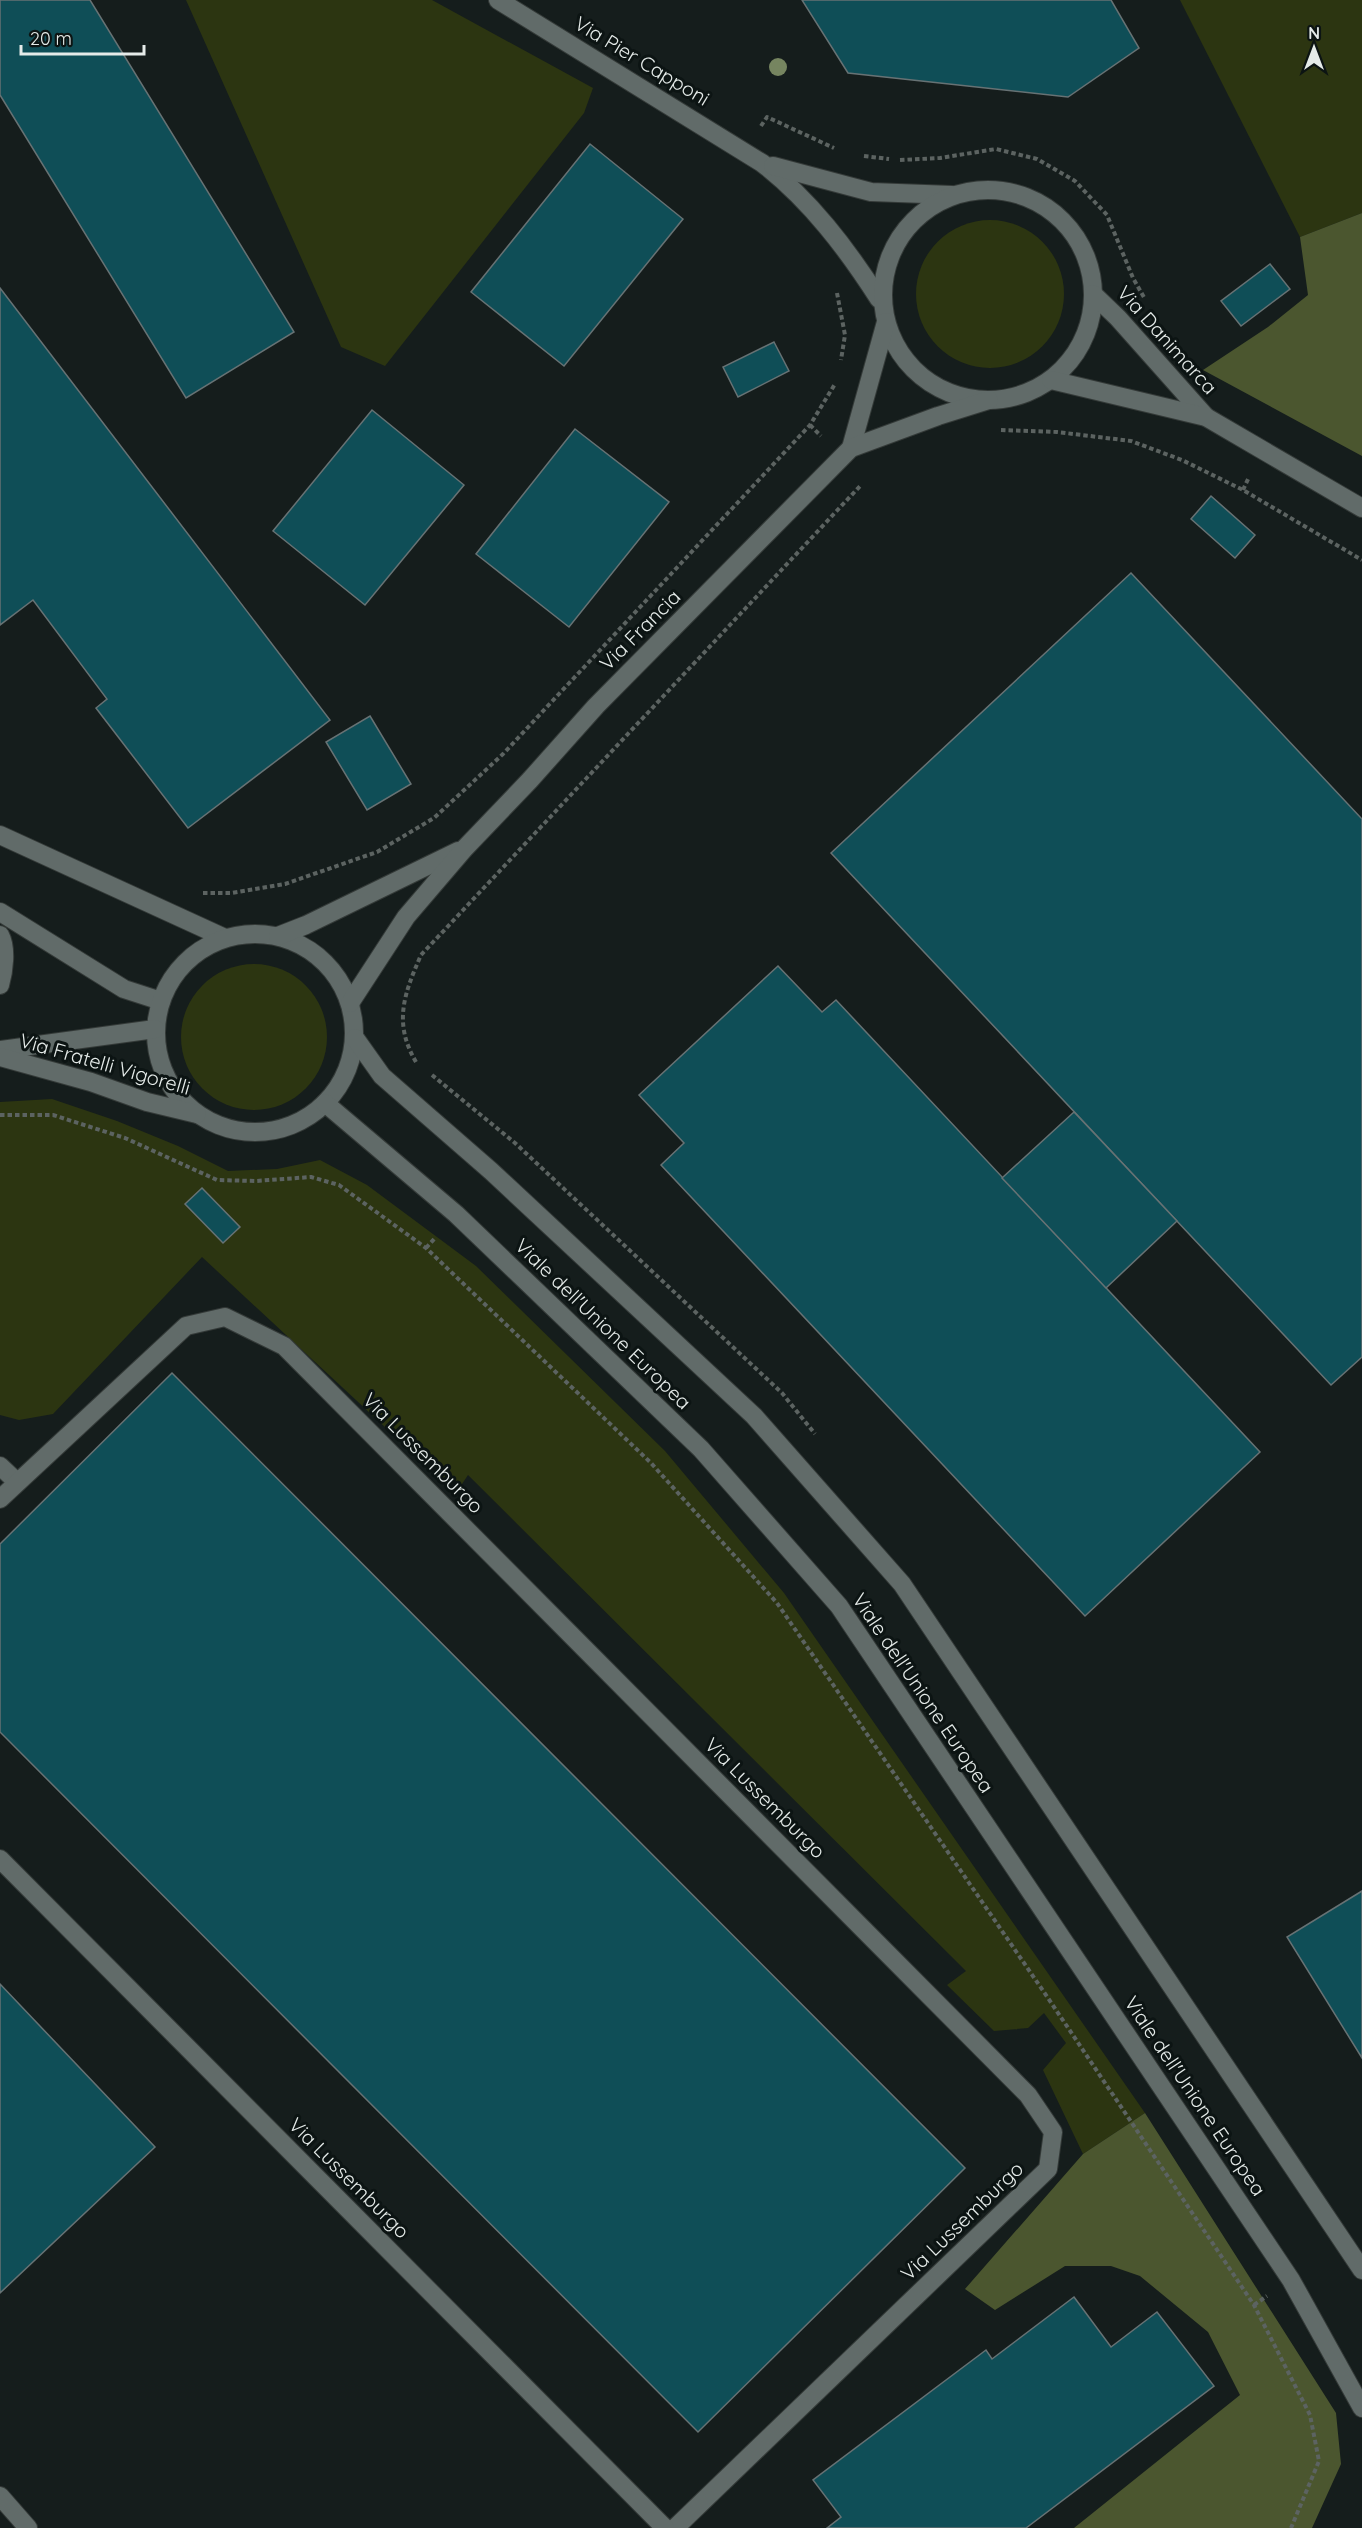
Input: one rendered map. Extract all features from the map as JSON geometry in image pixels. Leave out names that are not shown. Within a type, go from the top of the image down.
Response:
[{"type":"street","name":"Via Pier Capponi","points":[[498,0],[762,163],[784,180],[856,262],[879,299],[886,322],[902,356],[930,383],[966,398],[988,400],[1011,397],[1051,380],[1074,356],[1089,327],[1094,294],[1088,262],[1073,233],[1050,210],[1021,196],[989,190],[957,195],[871,192],[762,163]]},
{"type":"street","name":"Via Pier Capponi","points":[[879,299],[888,263],[903,233],[926,209],[957,195]]},
{"type":"street","name":"Via Danimarca","points":[[1094,294],[1206,417]]},
{"type":"street","name":"Via Francia","points":[[851,448],[886,322]]},
{"type":"street","name":"Via Danimarca","points":[[1051,380],[1206,417],[1362,508]]},
{"type":"street","name":"Via Francia","points":[[350,1003],[406,918],[465,848],[604,698],[851,448],[988,400]]},
{"type":"street","points":[[0,835],[225,938]]},
{"type":"street","name":"Via Francia","points":[[278,936],[306,925],[465,848]]},
{"type":"street","points":[[0,912],[124,989],[161,1000]]},
{"type":"street","name":"Viale dell'Unione Europea","points":[[251,933],[278,936],[310,950],[334,973],[350,1003],[355,1038],[346,1073],[325,1103],[297,1123],[263,1132],[228,1129],[197,1114],[174,1091],[159,1062],[155,1029],[161,1000],[175,973],[197,952],[225,938],[251,933]]},
{"type":"street","points":[[0,935],[3,941],[3,974],[0,985]]},
{"type":"street","name":"Via Fratelli Vigorelli","points":[[0,1050],[155,1029]]},
{"type":"street","name":"Viale dell'Unione Europea","points":[[355,1038],[382,1076],[491,1171],[754,1416],[902,1584],[1362,2270]]},
{"type":"street","name":"Via Fratelli Vigorelli","points":[[0,1057],[91,1082],[147,1102],[197,1114]]},
{"type":"street","name":"Viale dell'Unione Europea","points":[[325,1103],[456,1214],[701,1449],[839,1606],[1291,2280],[1362,2408]]},
{"type":"street","name":"Via Lussemburgo","points":[[0,1499],[186,1326],[225,1317],[284,1346],[1028,2095],[1053,2132],[1048,2169],[675,2528]]},
{"type":"street","points":[[0,1466],[17,1482]]},
{"type":"street","name":"Via Lussemburgo","points":[[0,1859],[665,2528]]},
{"type":"street","points":[[0,2496],[28,2528]]},
{"type":"path","points":[[767,117],[844,153]]},
{"type":"path","points":[[854,154],[904,159],[940,158],[996,149],[1037,159],[1075,180],[1107,215],[1133,278],[1148,303]]},
{"type":"path","points":[[836,289],[845,335],[840,368]]},
{"type":"path","points":[[199,893],[231,893],[285,884],[377,852],[434,818],[503,754],[810,426],[838,380]]},
{"type":"path","points":[[992,430],[1057,432],[1131,441],[1182,460],[1243,490],[1362,560]]},
{"type":"path","points":[[817,1437],[782,1393],[524,1151],[415,1062],[403,1034],[404,994],[421,955],[865,481]]},
{"type":"path","points":[[0,1115],[52,1115],[125,1138],[217,1180],[256,1181],[311,1177],[339,1185],[426,1248],[651,1463],[777,1603],[1048,1998],[1254,2305],[1311,2415],[1319,2462],[1291,2528]]},
{"type":"green space","points":[[186,0],[432,0],[593,88],[584,113],[385,366],[341,347]]},
{"type":"green space","points":[[1180,0],[1362,0],[1362,213],[1300,237]]},
{"type":"green space","points":[[1362,213],[1362,456],[1203,370],[1268,327],[1308,295],[1300,237]]},
{"type":"green space","points":[[990,220],[1018,226],[1042,242],[1058,266],[1064,294],[1058,322],[1042,346],[1018,362],[990,368],[962,362],[938,346],[922,322],[916,294],[922,266],[938,242],[962,226]]},
{"type":"green space","points":[[254,964],[282,970],[305,986],[321,1009],[327,1037],[321,1065],[305,1088],[282,1104],[254,1110],[226,1104],[203,1088],[187,1065],[181,1037],[187,1009],[203,986],[226,970]]},
{"type":"green space","points":[[52,1099],[117,1121],[178,1146],[228,1171],[277,1169],[320,1160],[367,1185],[476,1266],[665,1451],[784,1593],[1145,2113],[1083,2154],[1043,2070],[1066,2043],[1044,2013],[1028,2028],[994,2031],[947,1985],[966,1971],[468,1475],[456,1493],[202,1257],[53,1414],[19,1420],[0,1415],[0,1102]]},
{"type":"green space","points":[[1145,2113],[1336,2413],[1341,2464],[1312,2528],[1074,2528],[1240,2395],[1208,2332],[1140,2276],[1111,2266],[1065,2266],[995,2310],[965,2289],[1083,2154]]},
{"type":"building","points":[[0,0],[90,0],[294,332],[186,398],[0,95]]},
{"type":"building","points":[[802,0],[1111,0],[1139,48],[1068,97],[848,73]]},
{"type":"building","points":[[590,144],[683,219],[564,366],[471,292]]},
{"type":"building","points":[[1270,264],[1290,289],[1241,326],[1221,301]]},
{"type":"building","points":[[0,288],[330,720],[188,828],[96,708],[107,699],[33,600],[0,625]]},
{"type":"building","points":[[774,342],[789,371],[738,397],[723,367]]},
{"type":"building","points":[[372,410],[464,485],[365,605],[273,531]]},
{"type":"building","points":[[575,429],[669,502],[569,627],[476,554]]},
{"type":"building","points":[[1211,496],[1255,535],[1235,558],[1191,519]]},
{"type":"building","points":[[1131,573],[1362,819],[1362,1357],[1331,1385],[831,853]]},
{"type":"building","points":[[370,716],[411,784],[367,810],[326,742]]},
{"type":"building","points":[[778,966],[822,1012],[836,1000],[1260,1452],[1085,1616],[661,1165],[684,1143],[639,1095]]},
{"type":"building","points":[[1074,1112],[1177,1221],[1106,1288],[1002,1178]]},
{"type":"building","points":[[202,1188],[240,1227],[223,1243],[185,1204]]},
{"type":"building","points":[[172,1373],[965,2168],[698,2432],[0,1732],[0,1544]]},
{"type":"building","points":[[1362,1891],[1362,2058],[1287,1937]]},
{"type":"building","points":[[0,1984],[155,2147],[0,2293]]},
{"type":"building","points":[[1074,2297],[1111,2347],[1157,2312],[1214,2386],[1026,2528],[827,2528],[841,2517],[813,2480],[986,2350],[992,2359]]}]
